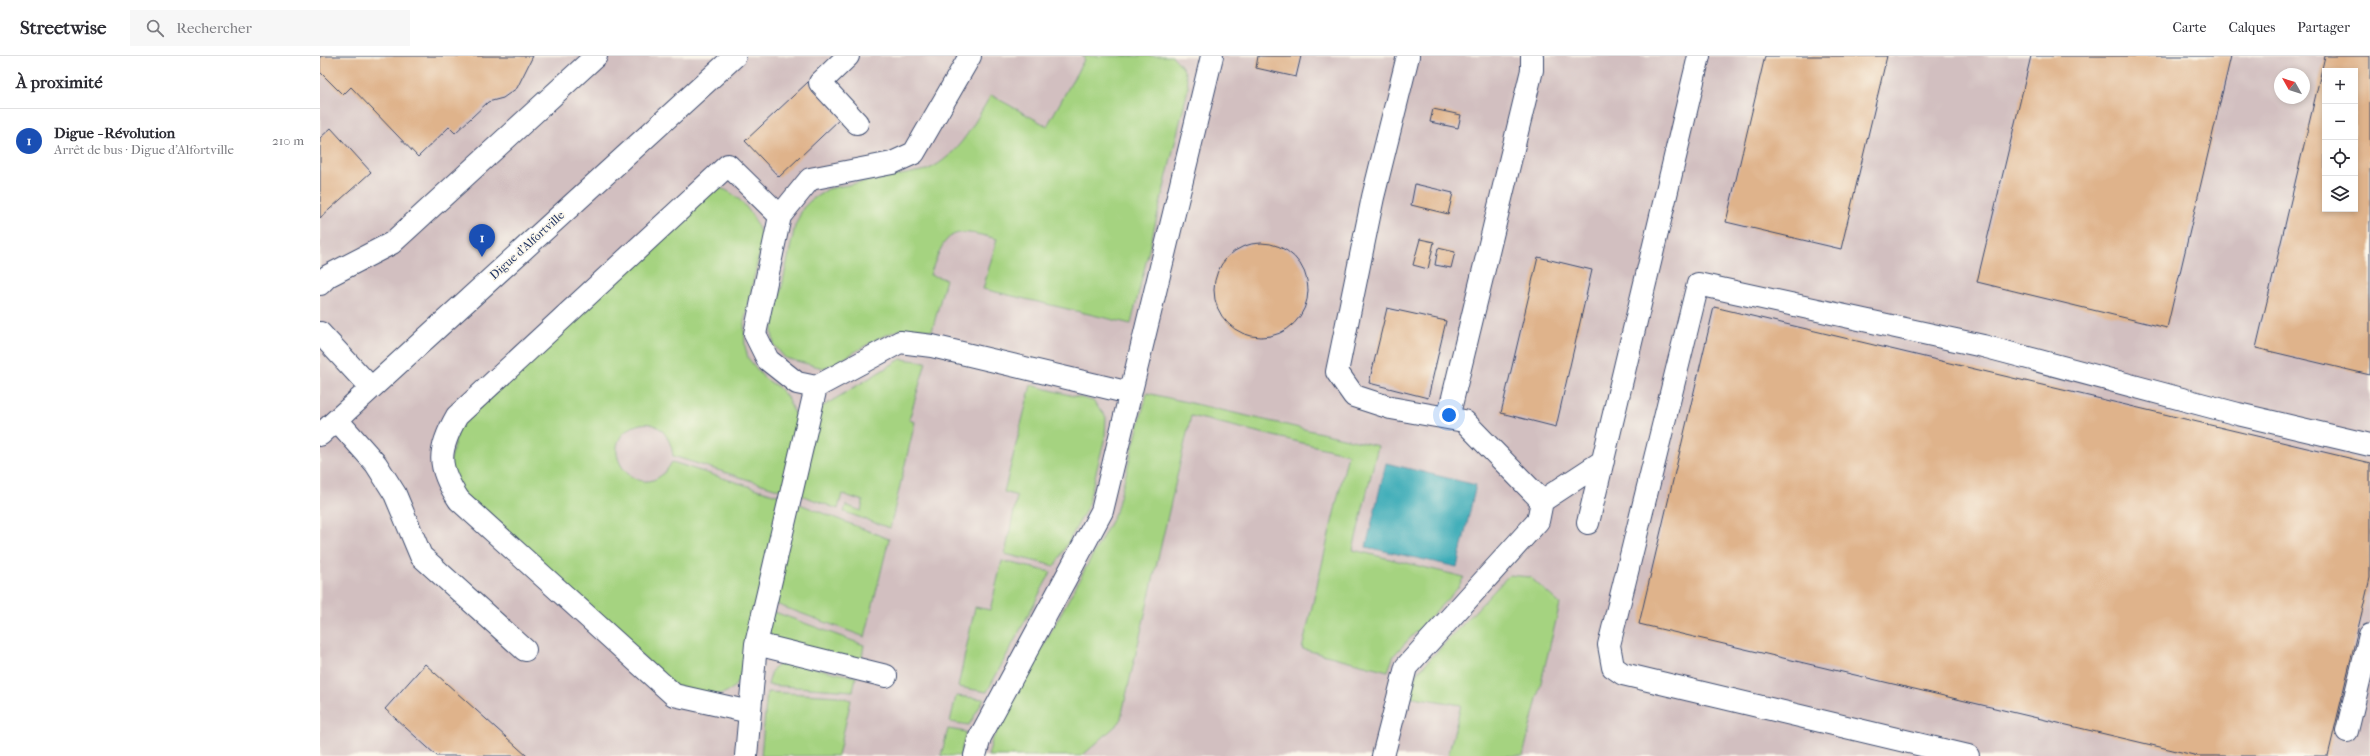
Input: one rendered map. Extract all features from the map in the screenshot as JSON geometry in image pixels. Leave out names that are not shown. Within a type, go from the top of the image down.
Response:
[{"type":"street","points":[[320,284],[328,276],[392,243],[596,56]]},
{"type":"street","name":"Digue d'Alfortville","points":[[320,435],[735,56]]},
{"type":"street","points":[[848,56],[820,83],[857,123]]},
{"type":"street","points":[[970,56],[914,153],[892,164],[810,179],[780,216],[755,334],[768,360],[797,383],[816,387],[900,342],[932,346],[1130,393]]},
{"type":"street","points":[[1408,56],[1374,197],[1336,372],[1354,396],[1391,408],[1464,421],[1542,501]]},
{"type":"street","points":[[1448,418],[1532,70],[1532,56]]},
{"type":"street","points":[[1588,523],[1699,56]]},
{"type":"street","points":[[975,756],[980,737],[1102,511],[1206,60]]},
{"type":"street","points":[[750,712],[674,695],[459,500],[444,471],[442,455],[445,438],[457,416],[728,165],[780,216]]},
{"type":"street","points":[[1968,756],[1623,674],[1612,667],[1609,645],[1698,284],[1983,346],[2238,414],[2370,446]]},
{"type":"street","points":[[320,333],[371,388]]},
{"type":"street","points":[[746,756],[756,644],[816,387]]},
{"type":"street","points":[[337,420],[376,464],[396,494],[421,556],[525,650]]},
{"type":"street","points":[[1383,756],[1406,666],[1538,521],[1542,501],[1603,461]]},
{"type":"street","points":[[2347,731],[2370,635]]},
{"type":"street","points":[[756,644],[886,676]]},
{"type":"shaded area","points":[[320,56],[2370,56],[2370,756],[320,756]]},
{"type":"green space","points":[[1082,56],[1172,56],[1182,67],[1187,79],[1188,89],[1131,324],[983,289],[997,239],[969,233],[959,233],[946,241],[930,275],[946,279],[932,331],[918,328],[898,330],[877,339],[836,363],[823,368],[785,358],[774,345],[772,332],[795,226],[803,208],[810,201],[828,189],[927,170],[938,164],[965,138],[991,95],[1047,126],[1085,58]]},
{"type":"green space","points":[[719,188],[734,195],[748,209],[757,226],[762,242],[744,323],[745,346],[748,358],[764,378],[778,387],[787,397],[798,421],[784,491],[673,456],[672,449],[666,436],[657,427],[651,424],[637,425],[623,434],[617,446],[618,459],[624,470],[635,478],[647,481],[660,476],[672,462],[783,497],[740,677],[729,691],[714,695],[680,690],[462,494],[449,467],[458,428],[714,189]]},
{"type":"green space","points":[[901,359],[926,362],[909,420],[915,422],[890,528],[844,512],[846,505],[861,511],[863,501],[842,494],[838,509],[798,494],[820,408]]},
{"type":"green space","points":[[1031,385],[1093,401],[1106,417],[1105,437],[1087,508],[1055,566],[1005,554],[1017,496],[1004,492]]},
{"type":"green space","points":[[1147,393],[1378,446],[1353,550],[1464,577],[1457,589],[1394,655],[1388,671],[1302,649],[1348,454],[1191,416],[1120,722],[1082,756],[988,756],[992,740],[1116,512]]},
{"type":"green space","points":[[797,503],[889,539],[865,637],[773,603]]},
{"type":"green space","points":[[1002,561],[1051,572],[987,692],[958,687],[975,607],[990,610]]},
{"type":"green space","points":[[1509,575],[1530,577],[1560,604],[1523,756],[1448,756],[1461,705],[1408,696],[1417,673]]},
{"type":"green space","points":[[772,611],[864,645],[861,663],[800,650],[778,642],[770,634],[768,627]]},
{"type":"green space","points":[[783,661],[856,677],[853,691],[768,685],[772,670]]},
{"type":"green space","points":[[767,692],[837,696],[851,700],[838,756],[761,756]]},
{"type":"green space","points":[[956,696],[984,699],[969,725],[950,722]]},
{"type":"green space","points":[[948,729],[966,732],[960,756],[941,756]]},
{"type":"water","points":[[1386,463],[1476,485],[1457,567],[1366,547]]},
{"type":"building","points":[[320,56],[533,56],[517,88],[503,98],[488,102],[455,133],[449,127],[418,157],[351,87],[343,95],[320,72]]},
{"type":"building","points":[[1258,56],[1301,56],[1296,77],[1256,68]]},
{"type":"building","points":[[1765,56],[1887,56],[1841,249],[1726,222]]},
{"type":"building","points":[[2031,56],[2231,56],[2167,328],[1977,282]]},
{"type":"building","points":[[2325,56],[2370,56],[2370,375],[2256,348],[2322,69],[2322,212],[2358,212],[2358,68],[2322,68]]},
{"type":"building","points":[[808,82],[841,118],[779,177],[745,141]]},
{"type":"building","points":[[1433,109],[1461,115],[1458,128],[1430,122]]},
{"type":"building","points":[[331,128],[371,172],[320,218],[320,138]]},
{"type":"building","points":[[1415,184],[1453,193],[1448,214],[1411,205]]},
{"type":"building","points":[[1420,239],[1434,242],[1428,269],[1413,265]]},
{"type":"building","points":[[1252,243],[1270,243],[1279,246],[1295,256],[1305,272],[1308,281],[1308,299],[1305,308],[1295,324],[1279,334],[1270,337],[1252,337],[1243,334],[1227,324],[1217,308],[1214,299],[1214,281],[1217,272],[1227,256],[1243,246]]},
{"type":"building","points":[[1438,248],[1455,252],[1451,268],[1435,265]]},
{"type":"building","points":[[1538,257],[1592,270],[1556,427],[1501,413]]},
{"type":"building","points":[[1714,307],[2370,463],[2370,578],[2328,756],[2198,756],[1639,624]]},
{"type":"building","points":[[1387,308],[1446,321],[1428,398],[1369,383]]},
{"type":"building","points":[[425,664],[527,756],[437,756],[385,709]]},
{"type":"place","name":"Digue - Révolution","points":[[482,257]]}]
